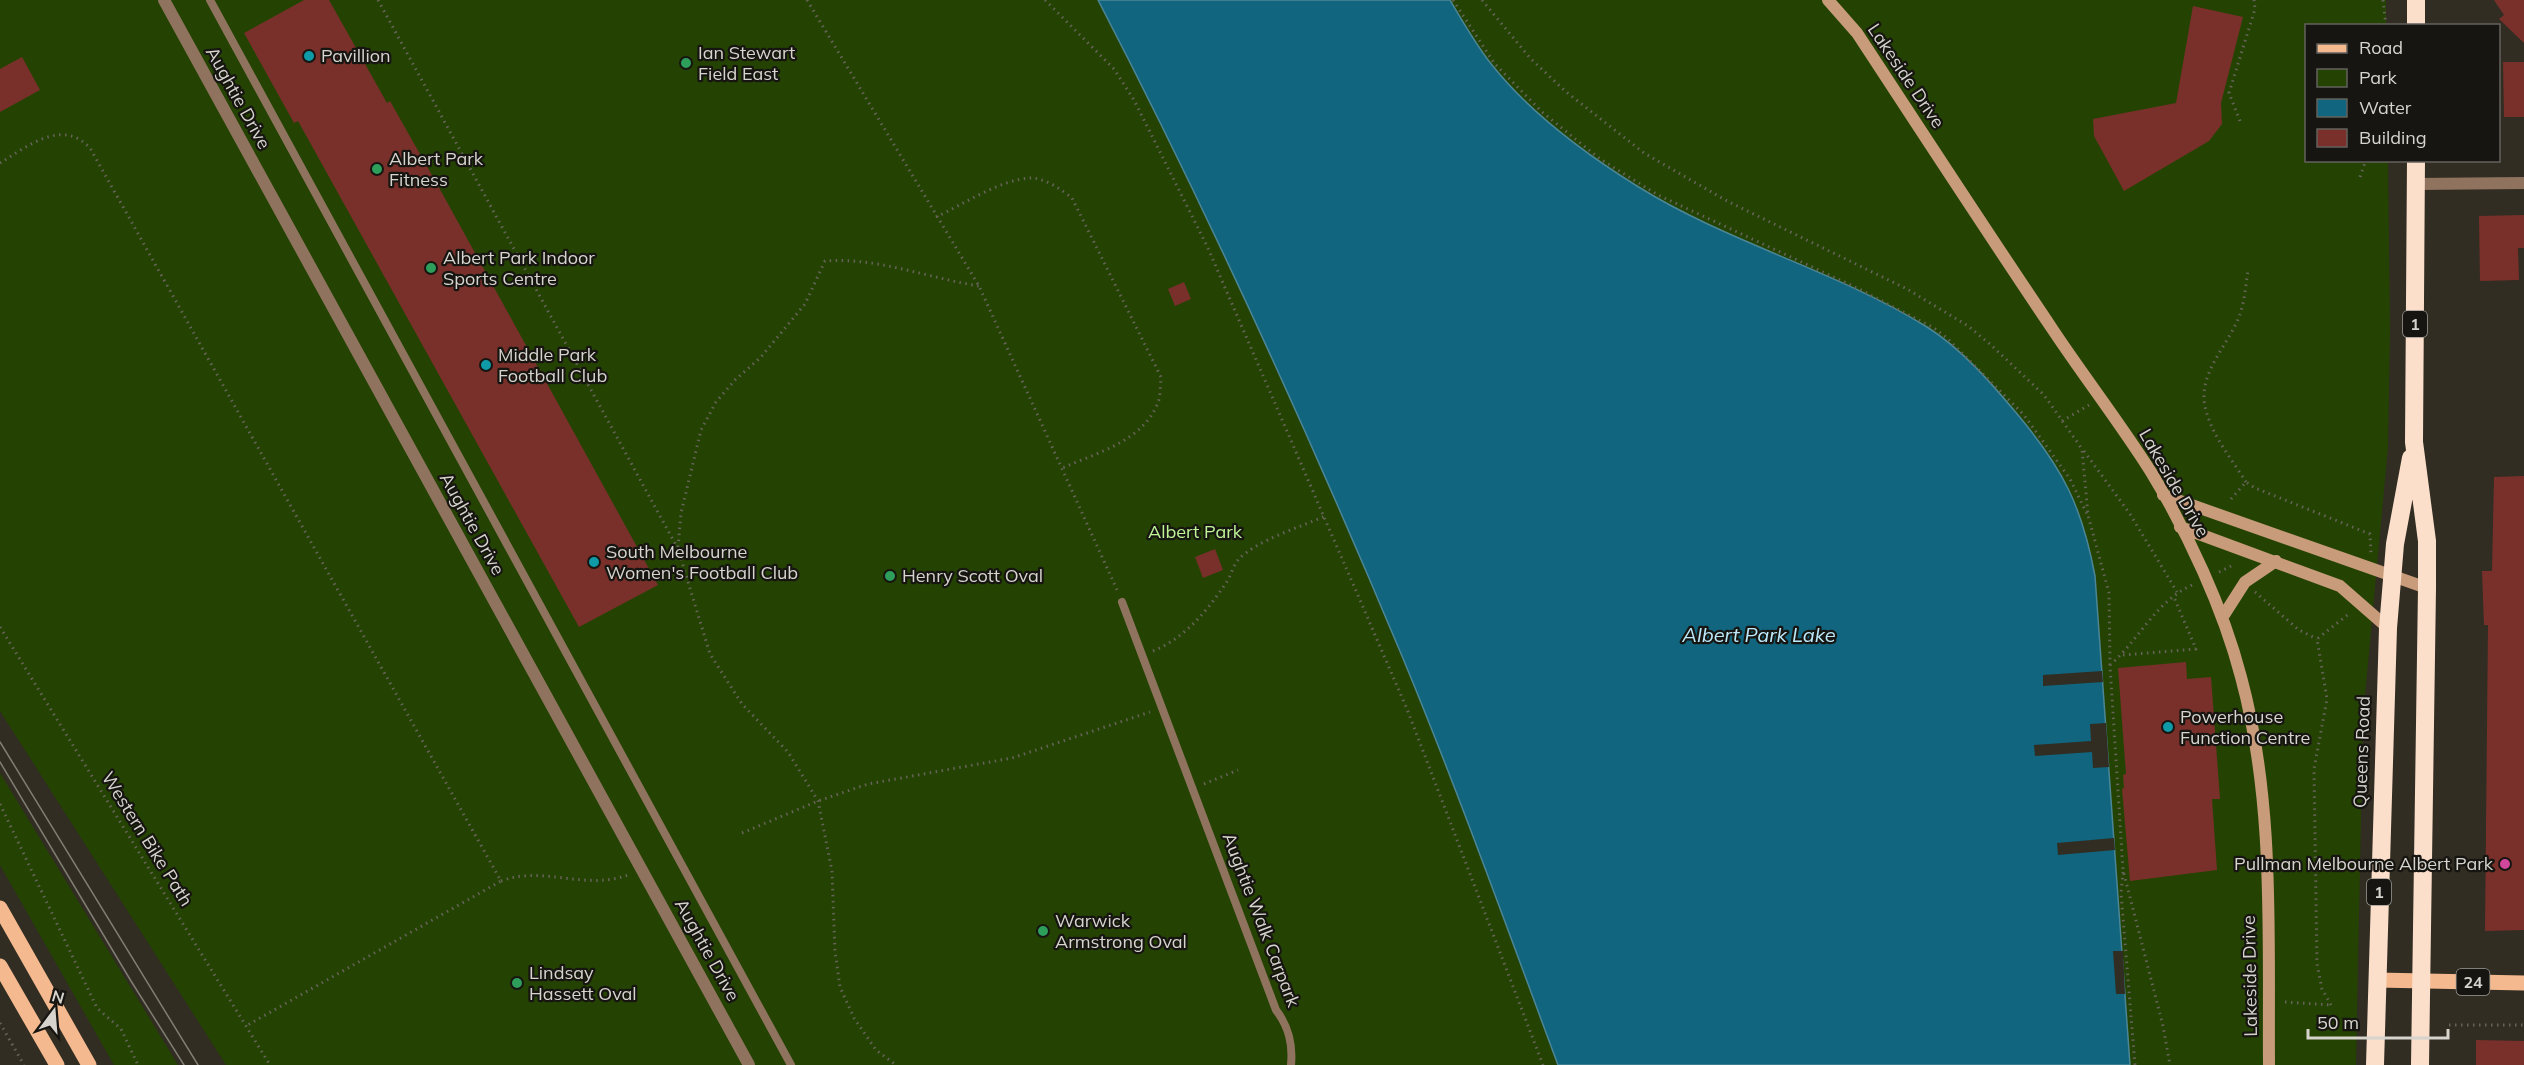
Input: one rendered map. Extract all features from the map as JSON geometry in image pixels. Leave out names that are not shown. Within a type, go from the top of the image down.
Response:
[{"type":"highway","points":[[2416,0],[2416,24]]},
{"type":"highway","name":"Queens Road","points":[[2416,162],[2415,442],[2427,541],[2420,1065]]},
{"type":"highway","name":"Queens Road","points":[[2375,1065],[2388,628],[2395,544],[2415,442]]},
{"type":"main road","points":[[0,908],[89,1065]]},
{"type":"main road","points":[[0,966],[57,1065]]},
{"type":"main road","name":"24","points":[[2377,980],[2524,983]]},
{"type":"street","name":"Aughtie Drive","points":[[164,0],[749,1065]]},
{"type":"street","name":"Lakeside Drive","points":[[1828,0],[1857,33],[2054,332],[2101,398],[2163,495],[2222,618],[2249,708],[2262,796],[2267,866],[2269,1065]]},
{"type":"street","points":[[2416,184],[2524,183]]},
{"type":"street","points":[[2163,495],[2427,588]]},
{"type":"street","points":[[2180,527],[2340,586],[2360,601],[2388,628]]},
{"type":"street","points":[[2222,618],[2245,582],[2276,561]]},
{"type":"lane","points":[[210,0],[791,1065]]},
{"type":"lane","name":"Aughtie Walk Carpark","points":[[1122,602],[1144,654],[1276,1010],[1285,1022],[1291,1046],[1291,1065]]},
{"type":"path","points":[[378,0],[678,549],[710,654],[742,704],[788,752],[818,801],[827,836],[832,871],[835,951],[840,987],[854,1018],[876,1050],[896,1065]]},
{"type":"path","points":[[807,0],[979,286],[1122,602]]},
{"type":"path","points":[[1045,0],[1114,69],[1134,100],[1207,246],[1407,709],[1543,1065]]},
{"type":"path","points":[[1453,0],[1494,63],[1542,112],[1599,159],[1658,195],[1868,293],[1934,328],[1947,338],[2029,421],[2070,479],[2088,515]]},
{"type":"path","points":[[1482,0],[1530,57],[1603,123],[1689,180],[1907,289],[1968,326],[2016,367],[2044,395],[2130,514],[2177,592],[2110,665]]},
{"type":"path","points":[[2240,121],[2229,93],[2255,9],[2254,0]]},
{"type":"path","points":[[2383,0],[2386,24]]},
{"type":"path","points":[[0,163],[36,141],[55,134],[69,133],[81,139],[90,148],[501,881]]},
{"type":"path","points":[[2360,177],[2365,162]]},
{"type":"path","points":[[936,217],[1010,182],[1033,178],[1060,188],[1072,198],[1161,377],[1158,403],[1144,427],[1129,438],[1062,468]]},
{"type":"path","points":[[678,549],[681,513],[701,430],[722,394],[761,357],[805,304],[825,261],[850,259],[871,262],[979,286]]},
{"type":"path","points":[[2248,270],[2241,312],[2213,362],[2205,397],[2206,412],[2214,430],[2246,482],[2255,488],[2370,534],[2370,568]]},
{"type":"path","points":[[2062,421],[2101,398]]},
{"type":"path","points":[[2082,449],[2088,515],[2109,593],[2110,665],[2123,870],[2121,893],[2135,1065]]},
{"type":"path","points":[[2231,499],[2246,482]]},
{"type":"path","points":[[1144,654],[1166,646],[1197,623],[1228,582],[1238,560],[1254,548],[1325,516]]},
{"type":"path","points":[[2245,582],[2299,630],[2317,639]]},
{"type":"path","points":[[2121,655],[2196,648],[2174,595]]},
{"type":"path","points":[[2317,639],[2355,610],[2360,601]]},
{"type":"path","name":"Western Bike Path","points":[[0,627],[270,1065]]},
{"type":"path","points":[[2269,1002],[2331,1005],[2322,989],[2317,964],[2314,769],[2327,699],[2317,639]]},
{"type":"path","points":[[742,833],[818,801],[868,784],[1030,754],[1163,708]]},
{"type":"path","points":[[1194,788],[1238,770]]},
{"type":"path","points":[[0,804],[97,1008],[121,1029],[138,1065]]},
{"type":"path","points":[[246,1026],[501,881],[514,876],[537,875],[597,883],[643,870]]},
{"type":"path","points":[[2123,870],[2163,1026],[2170,1065]]},
{"type":"path","points":[[0,1023],[24,1065]]},
{"type":"path","points":[[2449,1025],[2524,1025]]},
{"type":"green space","name":"Albert Park","points":[[0,0],[2386,0],[2386,24],[2305,24],[2305,162],[2388,162],[2390,330],[2388,447],[2363,717],[2356,1065],[226,1065],[0,711]]},
{"type":"green space","points":[[0,773],[178,1065],[114,1065],[0,865]]},
{"type":"water","name":"Albert Park Lake","points":[[1098,0],[1450,0],[1481,50],[1507,83],[1559,132],[1597,160],[1637,186],[1708,224],[1892,307],[1940,336],[1976,368],[2034,435],[2059,471],[2077,509],[2090,551],[2095,576],[2130,1065],[1558,1065],[1443,758],[1367,573],[1257,325]]},
{"type":"pier","points":[[2102,671],[2103,682],[2043,686],[2043,675]]},
{"type":"pier","points":[[2106,723],[2109,767],[2093,768],[2092,752],[2035,756],[2034,745],[2091,741],[2090,724]]},
{"type":"pier","points":[[2114,838],[2115,850],[2058,855],[2057,843]]},
{"type":"pier","points":[[2113,951],[2123,951],[2125,994],[2116,994]]},
{"type":"building","points":[[304,0],[329,0],[387,103],[390,101],[442,193],[658,585],[579,627],[298,121],[294,123],[244,33]]},
{"type":"building","points":[[2494,0],[2524,0],[2524,43],[2499,19],[2504,15]]},
{"type":"building","points":[[2193,6],[2243,17],[2221,103],[2222,124],[2209,141],[2124,191],[2094,136],[2093,119],[2176,103]]},
{"type":"building","points":[[22,57],[40,90],[0,112],[0,69]]},
{"type":"building","points":[[2503,62],[2524,62],[2524,117],[2504,117]]},
{"type":"building","points":[[2524,215],[2524,248],[2518,248],[2519,280],[2480,281],[2479,216]]},
{"type":"building","points":[[1184,282],[1191,299],[1175,306],[1168,289]]},
{"type":"building","points":[[2524,476],[2524,930],[2485,931],[2488,625],[2484,625],[2482,571],[2492,571],[2494,477]]},
{"type":"building","points":[[1215,549],[1223,570],[1203,578],[1195,557]]},
{"type":"building","name":"Powerhouse Function Centre","points":[[2186,662],[2187,679],[2211,677],[2220,799],[2212,799],[2217,870],[2130,881],[2122,789],[2124,788],[2123,775],[2126,774],[2118,668]]},
{"type":"building","points":[[2476,1040],[2524,1041],[2524,1065],[2476,1065]]},
{"type":"tram line","points":[[0,742],[198,1065]]},
{"type":"tram line","points":[[0,762],[184,1065]]},
{"type":"place","name":"Pavillion","points":[[309,56]]},
{"type":"place","name":"Ian Stewart Field East","points":[[686,63]]},
{"type":"place","name":"Albert Park Fitness","points":[[377,169]]},
{"type":"place","name":"Albert Park Indoor Sports Centre","points":[[431,268]]},
{"type":"place","name":"Middle Park Football Club","points":[[486,365]]},
{"type":"place","name":"South Melbourne Women's Football Club","points":[[594,562]]},
{"type":"place","name":"Henry Scott Oval","points":[[890,576]]},
{"type":"place","name":"Powerhouse Function Centre","points":[[2168,727]]},
{"type":"place","name":"Pullman Melbourne Albert Park","points":[[2505,864]]},
{"type":"place","name":"Warwick Armstrong Oval","points":[[1043,931]]},
{"type":"place","name":"Lindsay Hassett Oval","points":[[517,983]]}]
